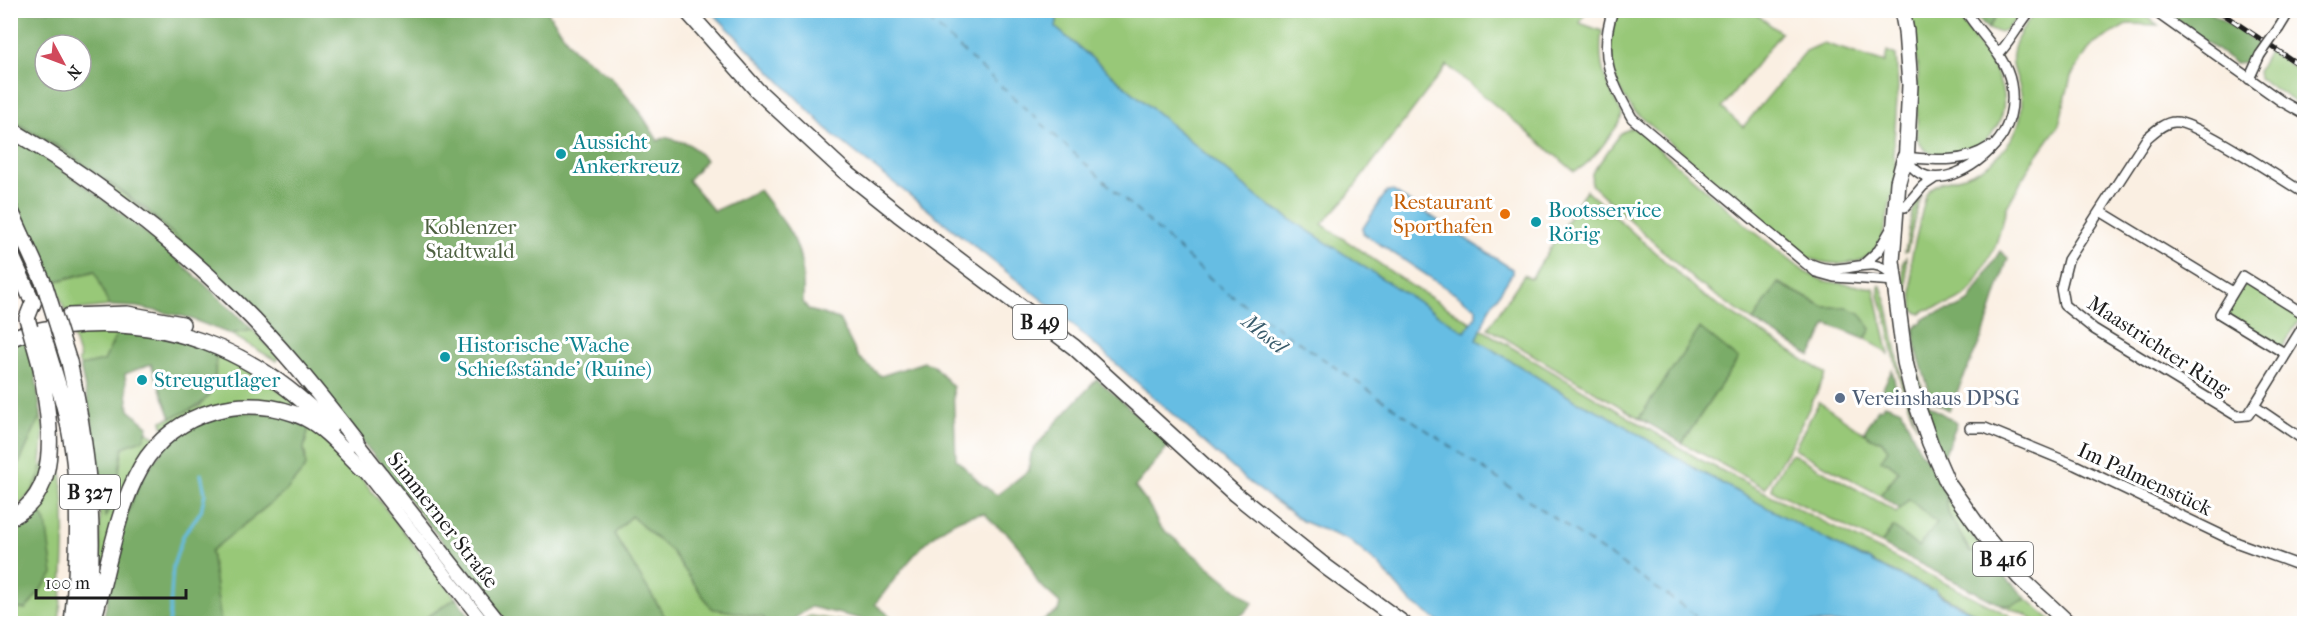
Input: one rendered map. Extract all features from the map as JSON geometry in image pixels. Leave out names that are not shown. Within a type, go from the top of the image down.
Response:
[{"type":"main road","name":"B 49","points":[[686,10],[757,90],[843,170],[1074,347],[1235,494],[1326,567],[1404,624]]},
{"type":"main road","name":"B 416","points":[[1896,281],[1901,262],[1907,182],[1905,157],[1910,85],[1902,10]]},
{"type":"main road","points":[[10,129],[56,156],[96,184],[192,260],[264,331],[356,441]]},
{"type":"main road","name":"B 416","points":[[1905,157],[1898,182],[1892,261],[1900,332],[1910,384],[1930,443],[1948,484],[1985,536],[2019,577],[2069,624]]},
{"type":"main road","name":"B 327","points":[[10,209],[45,286],[69,362],[79,407],[90,490],[90,572],[86,624]]},
{"type":"main road","name":"B 327","points":[[10,252],[31,297],[46,367],[66,415],[76,491],[77,577],[72,624]]},
{"type":"main road","points":[[10,330],[43,320],[101,314],[163,319],[197,328],[230,341],[276,368],[313,398],[356,441]]},
{"type":"main road","points":[[10,339],[46,330],[100,324],[161,330],[194,338],[236,355],[286,385],[329,427],[363,470]]},
{"type":"main road","points":[[10,518],[32,502],[38,494],[48,467],[46,367]]},
{"type":"main road","points":[[92,624],[104,587],[119,523],[141,466],[157,445],[187,422],[200,415],[234,405],[257,405],[281,409],[306,419],[324,432],[363,470]]},
{"type":"street","points":[[1613,10],[1606,30],[1606,58],[1614,87],[1632,118],[1800,261],[1816,272],[1834,278],[1896,281]]},
{"type":"street","points":[[1905,207],[1923,186],[1937,177],[1974,165],[1985,156],[2000,138],[2008,121],[2012,95],[2009,77],[1998,54],[1965,10]]},
{"type":"street","points":[[1998,54],[2031,10]]},
{"type":"street","points":[[2153,10],[2249,79],[2304,114]]},
{"type":"street","points":[[2249,79],[2260,55],[2290,10]]},
{"type":"street","name":"Maastrichter Ring","points":[[2304,194],[2195,127],[2175,122],[2159,128],[2147,138],[2068,260],[2061,288],[2064,305],[2121,347],[2236,416],[2248,415],[2254,406],[2304,440]]},
{"type":"street","points":[[1905,157],[1959,159],[1982,152],[2000,138]]},
{"type":"street","points":[[1905,157],[1919,174],[1937,177]]},
{"type":"street","points":[[2100,211],[2233,292]]},
{"type":"street","points":[[1864,264],[1879,250],[1894,220]]},
{"type":"street","points":[[1800,261],[1834,269],[1864,264],[1881,266],[1891,273],[1896,281]]},
{"type":"street","points":[[2286,354],[2220,314],[2243,276],[2304,314]]},
{"type":"street","points":[[2254,406],[2304,325]]},
{"type":"street","name":"Im Palmenstück","points":[[1970,428],[1985,428],[2075,465],[2238,543],[2304,567]]},
{"type":"street","name":"Simmerner Straße","points":[[356,441],[500,624]]},
{"type":"street","name":"Simmerner Straße","points":[[363,470],[484,624]]},
{"type":"green space","points":[[1058,10],[1586,11],[1580,23],[1602,31],[1601,55],[1604,74],[1622,114],[1620,122],[1599,150],[1586,164],[1574,171],[1447,65],[1345,199],[1322,224],[1412,286],[1472,323],[1465,333],[1262,201],[1056,28]]},
{"type":"green space","points":[[2038,10],[2138,11],[2158,25],[2128,24],[2091,46],[2071,76],[2059,125],[2031,164],[2007,207],[1995,247],[1973,288],[1964,297],[1950,304],[1925,310],[1921,314],[1913,310],[1911,259],[1926,194],[1939,183],[1967,175],[1981,168],[1994,159],[2010,141],[2019,123],[2022,103],[2014,69],[2014,47],[2022,30]]},
{"type":"green space","name":"Koblenzer Stadtwald","points":[[10,11],[547,11],[574,50],[611,77],[640,112],[658,141],[665,137],[689,144],[706,160],[688,180],[714,211],[759,190],[788,229],[799,253],[802,266],[803,302],[809,310],[839,319],[858,357],[881,376],[924,362],[933,365],[953,387],[956,459],[979,482],[997,495],[1029,470],[1031,453],[1097,379],[1170,444],[1135,487],[1150,507],[1159,526],[1253,603],[1243,614],[1228,623],[1038,623],[1058,611],[1060,603],[1038,583],[1024,553],[1007,533],[985,514],[968,516],[936,534],[922,546],[897,576],[875,604],[899,623],[878,623],[811,607],[788,623],[765,623],[764,618],[712,609],[672,552],[631,516],[614,534],[669,623],[507,623],[255,310],[146,209],[61,148],[11,120]]},
{"type":"green space","points":[[1616,11],[1752,11],[1781,33],[1722,108],[1743,127],[1806,51],[1824,43],[1885,63],[1887,51],[1896,55],[1898,86],[1893,155],[1896,167],[1895,180],[1884,231],[1871,254],[1852,263],[1841,264],[1818,261],[1798,254],[1634,111],[1620,88],[1612,63],[1611,37]]},
{"type":"green space","points":[[1909,11],[1955,11],[1997,75],[2001,86],[2003,108],[1997,126],[1985,140],[1970,151],[1953,156],[1937,155],[1924,149],[1917,135],[1918,70]]},
{"type":"green space","points":[[1971,11],[1987,11],[1996,16],[1988,29]]},
{"type":"green space","points":[[1998,11],[2022,11],[2008,28],[1999,32],[1988,29]]},
{"type":"green space","points":[[2163,11],[2208,11],[2262,45],[2250,62],[2235,63]]},
{"type":"green space","points":[[2269,51],[2304,74],[2304,108],[2259,78],[2258,72]]},
{"type":"green space","points":[[17,124],[81,163],[170,231],[253,307],[251,312],[16,126]]},
{"type":"green space","points":[[1631,128],[1652,138],[1653,144],[1751,229],[1805,272],[1824,281],[1874,288],[1889,355],[1865,339],[1871,329],[1846,307],[1824,307],[1779,283],[1753,321],[1696,282],[1591,184],[1592,173],[1621,133]]},
{"type":"green space","points":[[10,135],[75,178],[137,226],[196,276],[253,330],[230,334],[186,317],[136,307],[109,306],[95,271],[52,282],[11,196]]},
{"type":"green space","points":[[1586,190],[1701,294],[1826,374],[1792,443],[1765,488],[1682,443],[1738,359],[1700,329],[1639,418],[1488,328],[1524,275],[1531,279]]},
{"type":"green space","points":[[1921,194],[1907,251],[1905,252],[1912,213]]},
{"type":"green space","points":[[2000,251],[2008,258],[1985,330],[1949,410],[1932,401],[1917,351],[1914,329],[1925,318],[1933,314],[1957,308],[1969,302]]},
{"type":"green space","points":[[1906,257],[1908,310],[1919,377],[1916,377],[1906,320],[1903,262]]},
{"type":"green space","points":[[96,271],[109,306],[65,311],[54,282]]},
{"type":"green space","points":[[1778,283],[1824,307],[1846,307],[1860,313],[1871,329],[1865,339],[1827,324],[1811,356],[1753,321]]},
{"type":"green space","points":[[2245,283],[2301,317],[2281,350],[2225,316]]},
{"type":"green space","points":[[1879,285],[1888,307],[1901,375],[1917,427],[1898,373]]},
{"type":"green space","points":[[120,327],[104,361],[80,366],[71,330]]},
{"type":"green space","points":[[120,327],[216,349],[215,377],[210,394],[204,400],[186,412],[171,418],[151,364],[125,374],[129,410],[148,426],[144,439],[123,447],[114,502],[105,517],[99,461],[96,458],[91,416],[80,366],[104,361]]},
{"type":"green space","points":[[1700,328],[1738,359],[1682,443],[1639,418]]},
{"type":"green space","points":[[1481,329],[1699,459],[2009,615],[2017,623],[1993,623],[1933,590],[1870,560],[1846,552],[1699,471],[1605,415],[1576,401],[1476,340]]},
{"type":"green space","points":[[253,330],[279,358],[277,361],[230,334]]},
{"type":"green space","points":[[26,338],[34,363],[41,414],[11,482],[11,344]]},
{"type":"green space","points":[[216,349],[234,357],[316,418],[162,427],[162,421],[200,406],[215,386]]},
{"type":"green space","points":[[1892,370],[1898,397],[1894,399],[1880,394]]},
{"type":"green space","points":[[1916,377],[1919,377],[1928,405],[1957,423],[1943,458],[1922,401]]},
{"type":"green space","points":[[1819,402],[1871,438],[1881,440],[1888,448],[1889,463],[1899,471],[1880,495],[1794,449]]},
{"type":"green space","points":[[1885,404],[1902,410],[1920,452],[1926,458],[1946,495],[1948,513],[1971,553],[1981,548],[2027,599],[2011,605],[1997,603],[1881,544],[1893,527],[1918,547],[1937,523],[1909,499],[1900,509],[1880,495],[1899,471],[1881,460],[1888,449],[1881,440],[1871,438],[1864,432],[1878,408],[1882,409]]},
{"type":"green space","points":[[232,413],[274,413],[309,427],[304,448],[306,467],[286,491],[211,551],[221,623],[102,624],[120,539],[139,485],[154,461],[173,440],[197,424]]},
{"type":"green space","points":[[41,414],[44,431],[39,484],[11,514],[11,482]]},
{"type":"green space","points":[[309,427],[348,461],[456,598],[418,623],[221,623],[211,551],[286,491],[306,458],[304,448]]},
{"type":"green space","points":[[146,431],[157,438],[100,578],[100,517],[96,458],[99,460],[105,516],[114,502],[123,447],[144,439]]},
{"type":"green space","points":[[55,439],[60,454],[64,509],[59,623],[11,623],[11,608],[14,609],[38,510],[17,526],[11,528],[11,522],[21,517]]},
{"type":"green space","points":[[1793,454],[1891,508],[1896,513],[1909,499],[1937,523],[1918,547],[1893,527],[1881,544],[1772,490],[1772,485],[1789,455]]},
{"type":"green space","points":[[1946,495],[1981,548],[1971,553],[1948,513]]},
{"type":"green space","points":[[38,509],[46,522],[53,574],[26,609],[10,608],[11,528],[17,526]]},
{"type":"green space","points":[[631,516],[672,552],[712,608],[764,618],[765,623],[745,621],[746,623],[668,623],[614,534]]},
{"type":"green space","points":[[456,598],[475,623],[418,623]]},
{"type":"green space","points":[[2027,599],[2055,623],[2037,623],[2026,615],[1998,603],[2011,605]]},
{"type":"green space","points":[[810,616],[854,623],[797,623]]},
{"type":"water","name":"Mosel","points":[[711,11],[1058,11],[1056,28],[1262,201],[1465,332],[1476,316],[1476,308],[1363,233],[1363,228],[1387,191],[1393,191],[1512,269],[1512,274],[1489,309],[1477,340],[1576,401],[1607,415],[1699,471],[1861,558],[1870,560],[1930,590],[1935,589],[1937,594],[1993,623],[1441,623],[1410,601],[1379,565],[1350,541],[1302,521],[1246,480],[1065,318],[832,134]]},
{"type":"waterway","points":[[169,624],[173,566],[183,536],[201,511],[205,493],[201,474]]},
{"type":"ferry route","points":[[918,10],[1223,290],[1694,614],[1714,624]]},
{"type":"railway","points":[[2217,10],[2304,68]]},
{"type":"place","name":"Aussicht Ankerkreuz","points":[[561,154]]},
{"type":"place","name":"Restaurant Sporthafen","points":[[1505,214]]},
{"type":"place","name":"Bootsservice Rörig","points":[[1536,222]]},
{"type":"place","name":"Historische 'Wache Schießstände' (Ruine)","points":[[445,357]]},
{"type":"place","name":"Streugutlager","points":[[142,380]]},
{"type":"place","name":"Vereinshaus DPSG","points":[[1840,398]]}]
